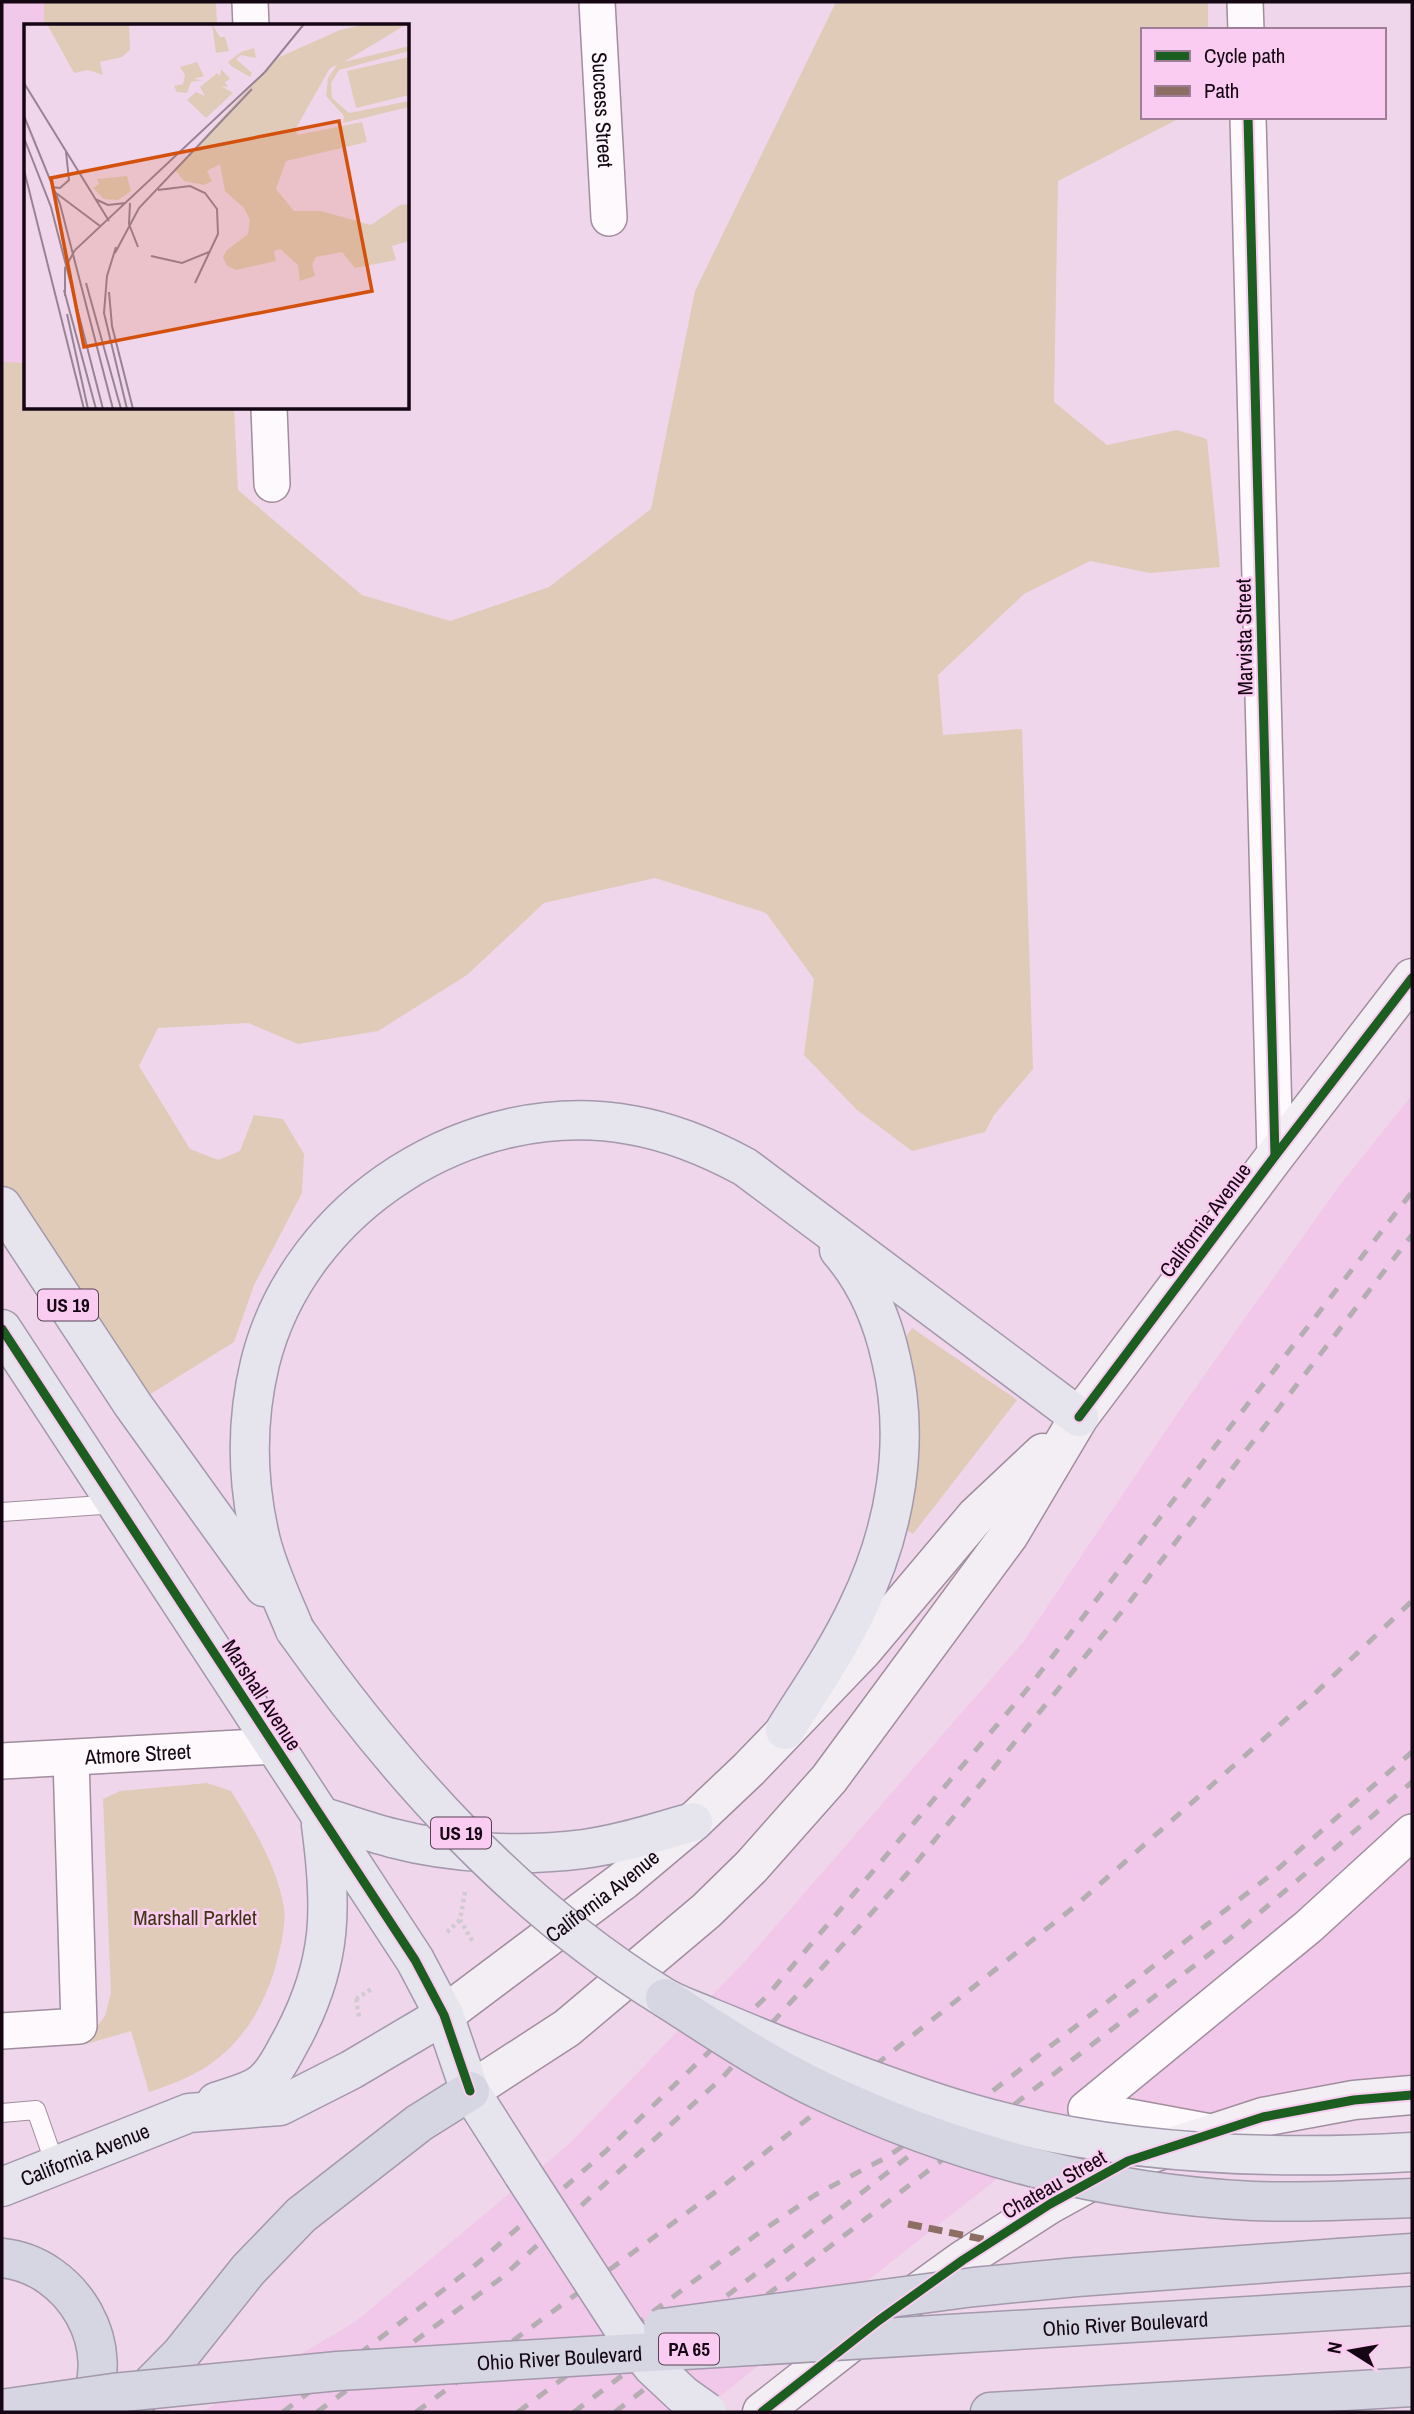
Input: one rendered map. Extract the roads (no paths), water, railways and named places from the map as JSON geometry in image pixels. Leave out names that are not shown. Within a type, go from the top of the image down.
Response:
[{"type":"highway","name":"US 19","points":[[665,1998],[759,2057],[817,2089],[878,2117],[998,2159],[1060,2174],[1173,2194],[1254,2201],[1412,2198]]},
{"type":"highway","points":[[124,2412],[181,2354],[248,2270],[301,2215],[419,2123],[470,2091]]},
{"type":"highway","points":[[338,2371],[974,2287],[1412,2253]]},
{"type":"highway","points":[[2,2258],[25,2264],[55,2282],[65,2290],[92,2329],[99,2353],[99,2374],[91,2402],[85,2412]]},
{"type":"highway","name":"Ohio River Boulevard","points":[[2,2409],[164,2388],[338,2371],[1412,2306]]},
{"type":"highway","points":[[990,2412],[1412,2387]]},
{"type":"main road","points":[[295,1630],[261,1542],[250,1471],[254,1397],[264,1351],[282,1304],[319,1244],[393,1178],[425,1158],[483,1135],[515,1127],[575,1121],[601,1122],[659,1131],[689,1139],[716,1151],[745,1167],[1079,1417]]},
{"type":"main road","name":"US 19","points":[[2,1206],[133,1405],[341,1695],[385,1750],[460,1832],[535,1902],[589,1946],[665,1998]]},
{"type":"main road","points":[[785,1730],[842,1639],[876,1566],[895,1491],[901,1442],[894,1370],[884,1329],[874,1303],[855,1268],[805,1212]]},
{"type":"main road","name":"Marshall Avenue","points":[[2,1329],[415,1960],[444,2015],[470,2091],[625,2331],[652,2366],[683,2395],[708,2412]]},
{"type":"main road","points":[[189,2113],[260,2085],[282,2058],[311,1998],[326,1945],[329,1914],[320,1816],[434,1847],[494,1853],[584,1849],[630,1840],[693,1822]]},
{"type":"main road","points":[[665,1998],[776,2045],[880,2084],[967,2112],[1046,2131],[1121,2144],[1205,2152],[1291,2155],[1412,2152]]},
{"type":"main road","name":"California Avenue","points":[[2,2188],[189,2113],[280,2106],[351,2070],[444,2015]]},
{"type":"street","points":[[250,2],[251,24]]},
{"type":"street","name":"Success Street","points":[[597,2],[609,219]]},
{"type":"street","points":[[1245,2],[1246,28]]},
{"type":"street","name":"Marvista Street","points":[[1248,119],[1275,1156]]},
{"type":"street","points":[[269,410],[272,484]]},
{"type":"street","name":"California Avenue","points":[[470,2091],[567,2028],[706,1911],[751,1867],[830,1779],[1009,1535],[1079,1417],[1412,978]]},
{"type":"street","name":"California Avenue","points":[[444,2015],[624,1880],[693,1822],[863,1650],[976,1516],[1079,1417]]},
{"type":"street","name":"Atmore Street","points":[[2,1762],[274,1746]]},
{"type":"street","points":[[2,2031],[79,2026],[71,1758]]},
{"type":"street","points":[[1216,2133],[1086,2109],[1308,1927],[1412,1832]]},
{"type":"street","name":"Chateau Street","points":[[762,2412],[797,2397],[878,2321],[963,2260],[1050,2204],[1128,2161],[1263,2117],[1354,2100],[1412,2095]]},
{"type":"lane","points":[[2,1512],[116,1504]]},
{"type":"lane","points":[[2,2113],[36,2110],[56,2167]]},
{"type":"railway","points":[[283,2412],[472,2268],[606,2151],[767,1996],[1025,1692],[1412,1192]]},
{"type":"railway","points":[[317,2412],[500,2279],[722,2078],[906,1875],[1128,1604],[1412,1235]]},
{"type":"railway","points":[[416,2412],[722,2187],[1074,1907],[1309,1699],[1412,1601]]},
{"type":"railway","points":[[574,2412],[1272,1874],[1412,1752]]},
{"type":"railway","points":[[615,2412],[1229,1939],[1412,1782]]},
{"type":"railway","points":[[518,2412],[756,2235],[815,2195],[885,2158],[929,2129]]},
{"type":"park label","name":"Marshall Parklet","points":[[195,1917]]}]
